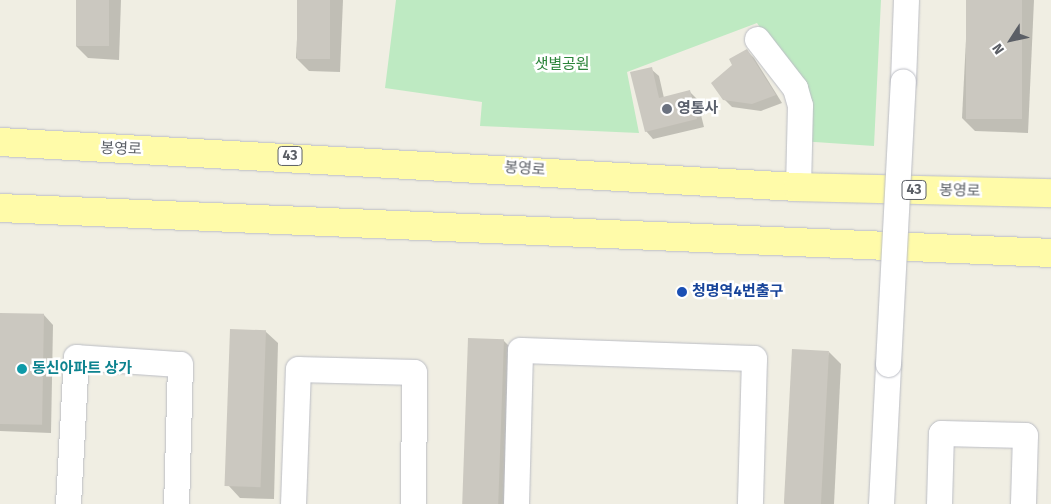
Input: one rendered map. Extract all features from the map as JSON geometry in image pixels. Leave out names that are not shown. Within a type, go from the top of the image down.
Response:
[{"type":"main road","name":"봉영로","points":[[0,142],[798,188],[1051,193]]},
{"type":"main road","points":[[0,208],[1051,254]]},
{"type":"street","points":[[881,504],[906,0]]},
{"type":"street","points":[[756,39],[795,88],[800,104],[798,188]]},
{"type":"street","points":[[516,504],[520,350],[754,358],[750,504]]},
{"type":"street","points":[[68,504],[76,357],[180,364],[176,504]]},
{"type":"street","points":[[293,504],[298,369],[414,372],[413,504]]},
{"type":"street","points":[[939,504],[941,432],[1025,435],[1023,504]]},
{"type":"green space","name":"샛별공원","points":[[396,0],[881,0],[874,146],[800,141],[799,85],[757,23],[627,72],[639,133],[480,126],[482,102],[385,88]]},
{"type":"building","points":[[76,0],[109,0],[109,46],[76,46]]},
{"type":"building","points":[[297,0],[330,0],[330,59],[297,59]]},
{"type":"building","points":[[966,0],[1022,0],[1022,119],[966,119]]},
{"type":"building","points":[[747,49],[776,95],[752,104],[723,100],[711,83],[732,65],[729,59]]},
{"type":"building","name":"영통사","points":[[652,67],[659,98],[690,90],[697,119],[645,132],[630,72]]},
{"type":"building","name":"동신아파트 상가","points":[[0,313],[44,314],[42,425],[0,424]]},
{"type":"building","points":[[230,329],[266,330],[260,487],[225,486]]},
{"type":"building","points":[[468,338],[504,339],[498,504],[462,504]]},
{"type":"building","points":[[792,349],[829,351],[821,504],[784,504]]},
{"type":"place","name":"영통사","points":[[667,109]]},
{"type":"place","name":"청명역4번출구","points":[[682,292]]},
{"type":"place","name":"동신아파트 상가","points":[[22,369]]}]
